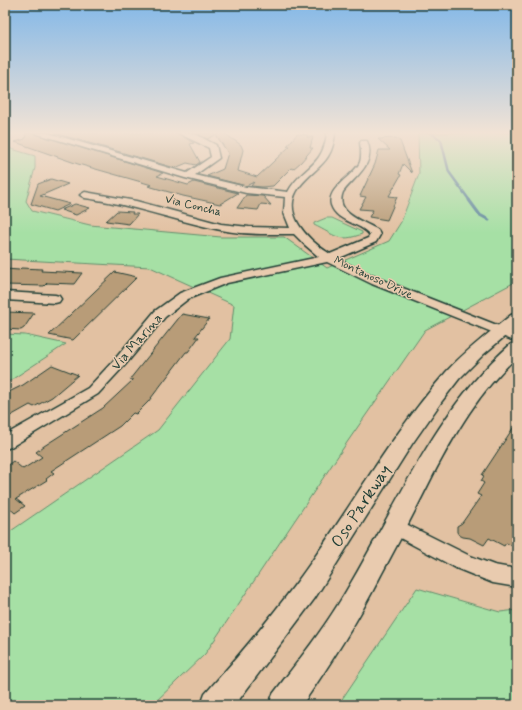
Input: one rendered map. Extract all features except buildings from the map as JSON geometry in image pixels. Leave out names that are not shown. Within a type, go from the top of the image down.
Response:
[{"type":"main road","name":"Oso Parkway","points":[[216,705],[306,590],[435,397],[453,375],[511,329]]},
{"type":"main road","points":[[284,705],[307,673],[353,602],[448,429],[474,392],[498,363],[517,348]]},
{"type":"street","points":[[153,166],[246,190],[290,195],[298,182],[316,166]]},
{"type":"street","points":[[188,176],[203,166]]},
{"type":"street","name":"Via Marina","points":[[5,443],[92,391],[120,362],[160,314],[184,296],[224,280],[329,258],[368,243],[375,235],[370,230],[339,211],[335,201],[337,193],[362,166]]},
{"type":"street","name":"Via Concha","points":[[85,195],[106,196],[227,228],[248,231],[297,231]]},
{"type":"street","name":"Montanoso Drive","points":[[290,195],[289,215],[297,231],[329,258],[380,283],[511,329]]},
{"type":"street","points":[[5,296],[55,299]]},
{"type":"street","points":[[394,526],[470,565],[493,574],[517,578]]},
{"type":"green space","points":[[5,166],[35,166],[26,201],[32,211],[90,225],[221,237],[284,237],[327,268],[389,241],[401,222],[419,174],[419,166],[517,166],[517,281],[425,330],[348,441],[205,654],[152,705],[5,705],[5,535],[158,430],[230,339],[234,305],[150,267],[5,259]]},
{"type":"green space","points":[[326,218],[332,218],[362,232],[362,234],[354,237],[342,238],[332,235],[314,225],[314,223]]},
{"type":"green space","points":[[5,334],[25,335],[66,344],[5,384]]},
{"type":"green space","points":[[417,588],[500,612],[517,610],[517,705],[338,705]]},
{"type":"waterway","points":[[448,166],[449,172],[470,201]]},
{"type":"waterway","points":[[469,200],[480,215],[489,220]]}]
